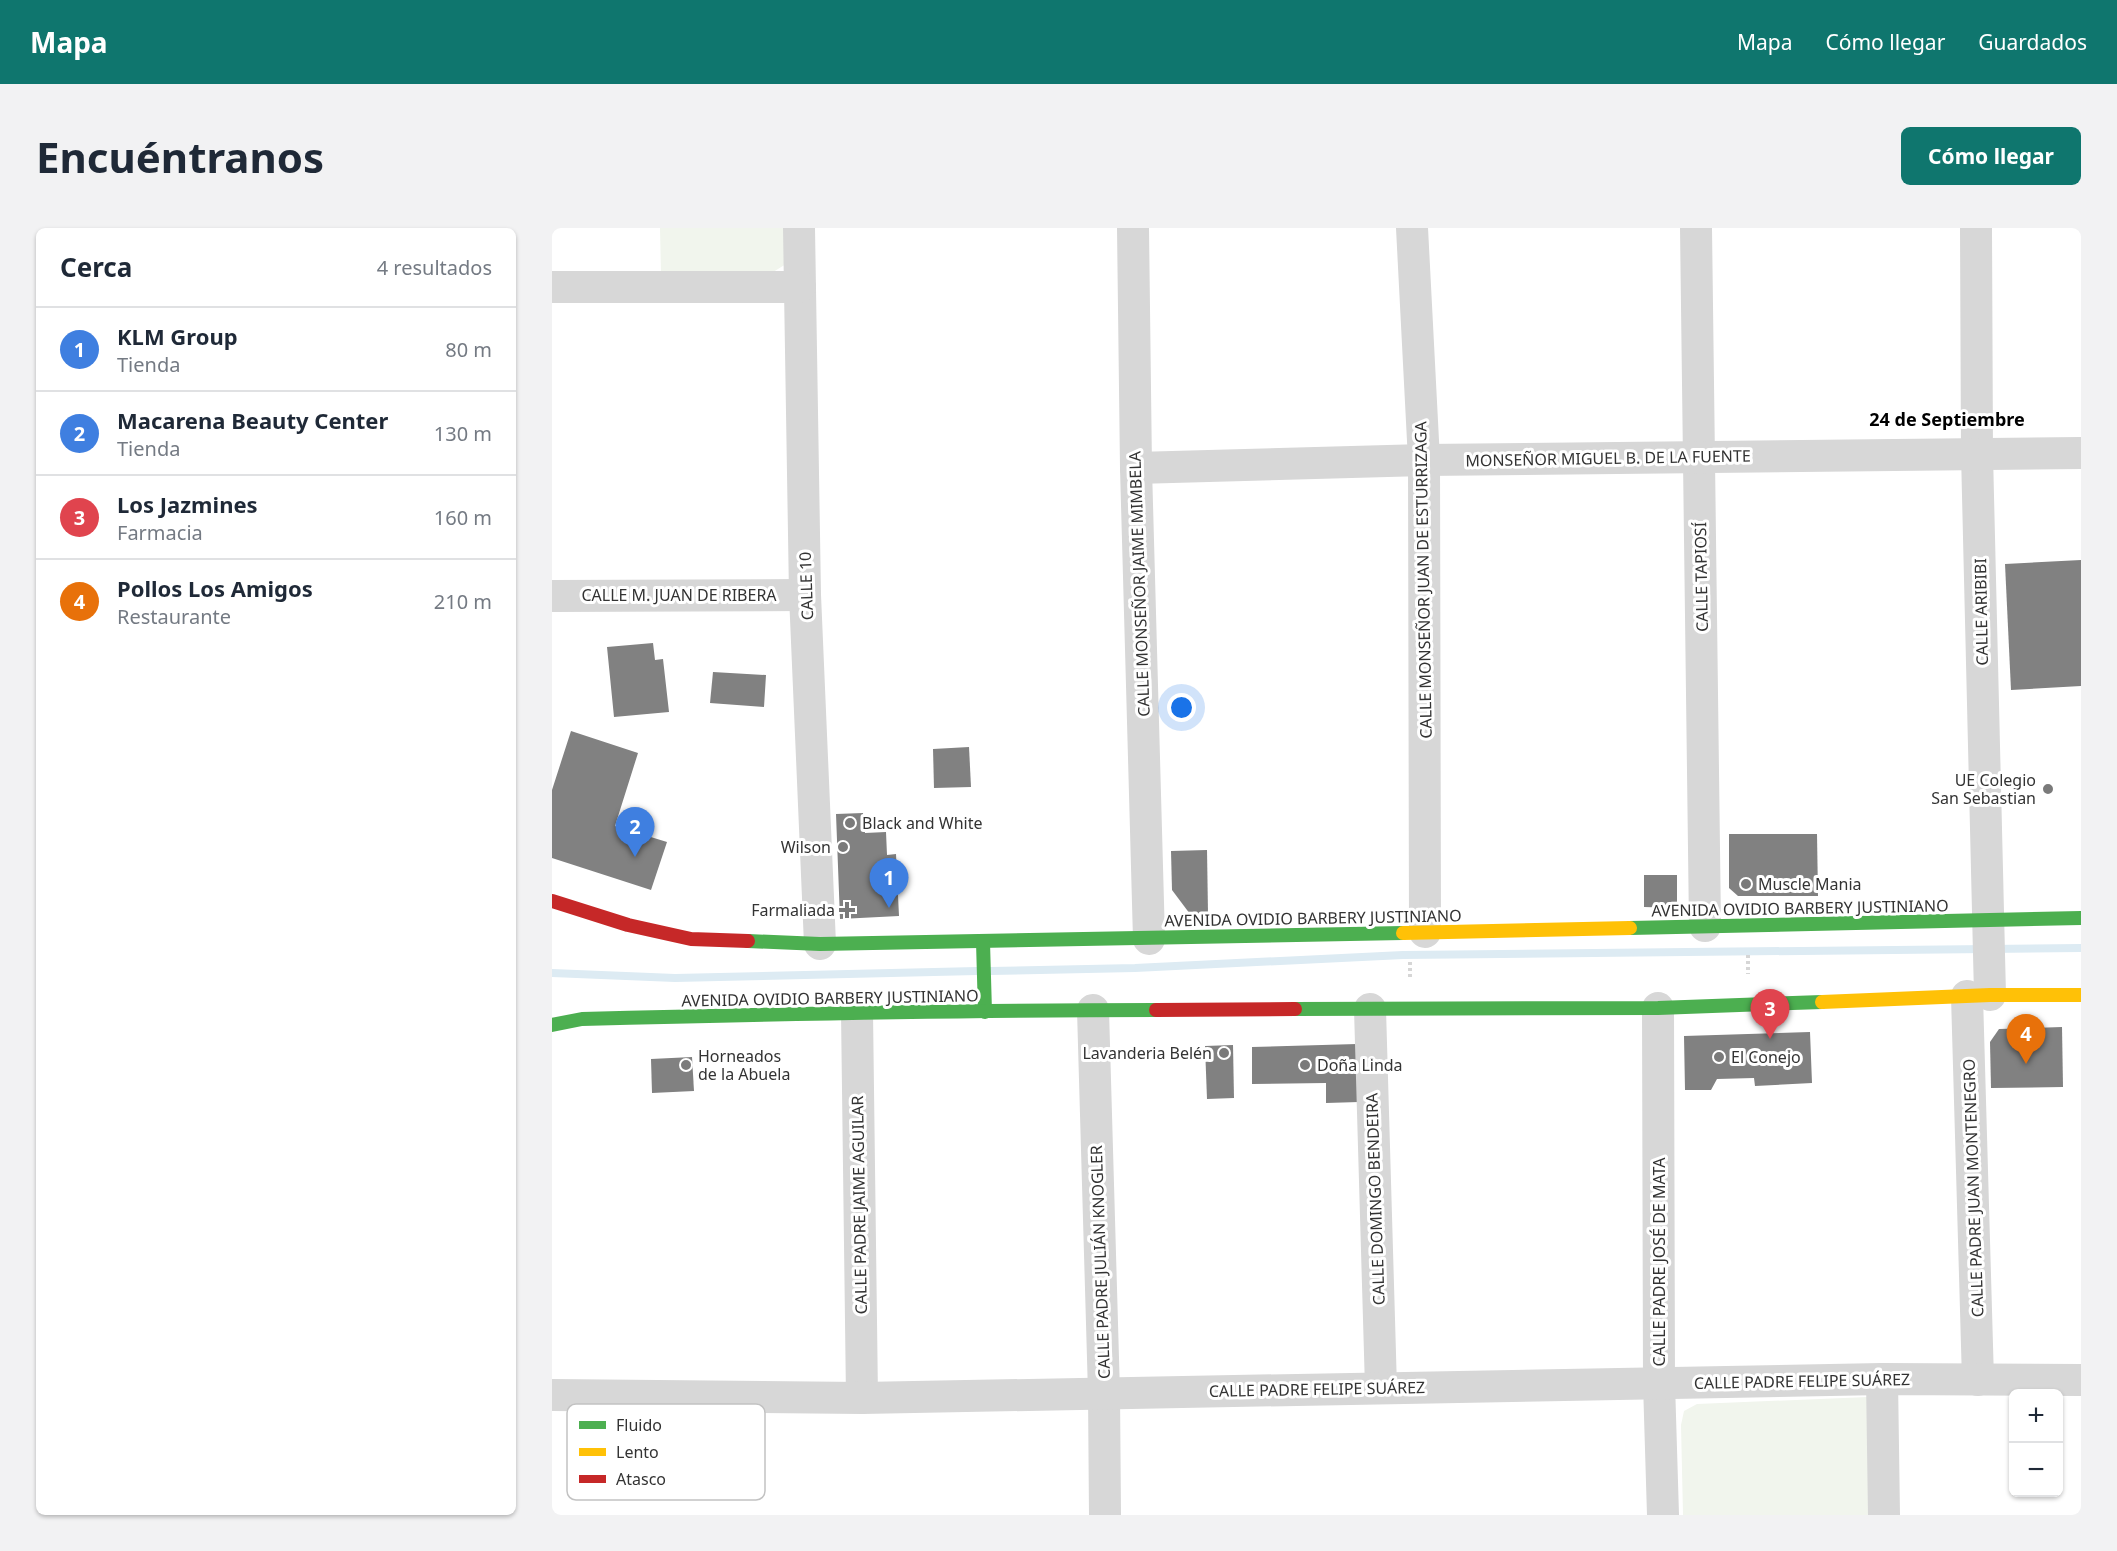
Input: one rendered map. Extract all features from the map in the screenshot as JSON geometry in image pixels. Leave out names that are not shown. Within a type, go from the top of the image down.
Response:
[{"type":"street","name":"CALLE 10","points":[[799,228],[805,595],[820,944]]},
{"type":"street","name":"CALLE MONSEÑOR JAIME MIMBELA","points":[[1133,228],[1136,468],[1149,939]]},
{"type":"street","name":"CALLE MONSEÑOR JUAN DE ESTURRIZAGA","points":[[1412,228],[1424,460],[1425,932]]},
{"type":"street","name":"CALLE TAPIOSÍ","points":[[1696,228],[1705,926]]},
{"type":"street","name":"CALLE ARIBIBI","points":[[1976,228],[1977,454],[1989,928],[1982,991]]},
{"type":"street","points":[[552,287],[800,287]]},
{"type":"street","name":"MONSEÑOR MIGUEL B. DE LA FUENTE","points":[[1136,468],[1424,460],[2081,453]]},
{"type":"street","name":"CALLE M. JUAN DE RIBERA","points":[[552,596],[805,595]]},
{"type":"street","name":"AVENIDA OVIDIO BARBERY JUSTINIANO","points":[[552,902],[628,925],[691,939],[983,947],[1149,939],[1705,926],[1989,928],[2081,918]]},
{"type":"street","points":[[983,947],[985,1007]]},
{"type":"street","name":"AVENIDA OVIDIO BARBERY JUSTINIANO","points":[[552,1025],[582,1019],[985,1007],[1092,1010],[1658,1008],[1982,991],[2081,994]]},
{"type":"street","name":"CALLE PADRE JUAN MONTENEGRO","points":[[1978,1380],[1982,991]]},
{"type":"street","name":"CALLE PADRE JOSÉ DE MATA","points":[[1658,1008],[1659,1383],[1663,1515]]},
{"type":"street","name":"CALLE DOMINGO BENDEIRA","points":[[1370,1009],[1381,1388]]},
{"type":"street","name":"CALLE PADRE JULIÁN KNOGLER","points":[[1092,1010],[1104,1393],[1105,1515]]},
{"type":"street","name":"CALLE PADRE JAIME AGUILAR","points":[[857,1012],[862,1398]]},
{"type":"street","points":[[1882,1379],[1884,1515]]},
{"type":"street","name":"CALLE PADRE FELIPE SUÁREZ","points":[[552,1395],[862,1398],[1882,1379],[2081,1380]]},
{"type":"shaded area","points":[[660,228],[789,228],[786,264],[770,274],[661,275]]},
{"type":"shaded area","points":[[1868,1397],[1870,1515],[1683,1515],[1681,1425],[1684,1411],[1697,1404]]},
{"type":"building","points":[[2081,560],[2081,686],[2011,690],[2005,564]]},
{"type":"building","points":[[653,643],[655,660],[663,659],[669,712],[614,717],[607,647]]},
{"type":"building","points":[[713,672],[766,675],[764,707],[710,703]]},
{"type":"building","points":[[571,731],[638,753],[615,826],[667,842],[651,890],[552,858],[552,790]]},
{"type":"building","points":[[969,747],[971,787],[934,788],[933,749]]},
{"type":"building","points":[[863,813],[865,833],[886,832],[887,855],[896,854],[899,916],[840,919],[836,814]]},
{"type":"building","points":[[1729,834],[1817,834],[1818,896],[1738,896],[1729,888]]},
{"type":"building","points":[[1207,850],[1208,914],[1190,914],[1172,890],[1171,851]]},
{"type":"building","points":[[1644,875],[1677,875],[1677,908],[1644,907]]},
{"type":"building","points":[[2062,1027],[2063,1087],[1991,1088],[1990,1042],[1999,1029]]},
{"type":"building","points":[[1810,1032],[1812,1083],[1755,1086],[1754,1078],[1717,1079],[1711,1090],[1685,1090],[1684,1036]]},
{"type":"building","name":"Doña Linda","points":[[1357,1044],[1359,1102],[1326,1103],[1326,1083],[1252,1084],[1252,1047]]},
{"type":"building","points":[[1233,1045],[1234,1098],[1207,1099],[1205,1046]]},
{"type":"building","points":[[692,1057],[694,1091],[652,1093],[651,1059]]},
{"type":"waterway","points":[[990,971],[1135,968],[1403,955],[2081,948]]},
{"type":"waterway","points":[[552,973],[675,978],[977,971]]},
{"type":"traffic: fast","points":[[1630,928],[2081,918]]},
{"type":"traffic: fast","points":[[748,941],[820,944],[1403,933]]},
{"type":"traffic: fast","points":[[983,942],[985,1012]]},
{"type":"traffic: fast","points":[[1295,1009],[1658,1008],[1822,1002]]},
{"type":"traffic: fast","points":[[552,1025],[582,1019],[654,1017],[1156,1010]]},
{"type":"traffic: slow","points":[[1403,933],[1630,928]]},
{"type":"traffic: slow","points":[[1822,1002],[1990,995],[2081,995]]},
{"type":"traffic: jam","points":[[552,901],[628,925],[691,939],[748,941]]},
{"type":"traffic: jam","points":[[1156,1010],[1295,1009]]},
{"type":"place","name":"UE Colegio San Sebastian","points":[[2048,789]]},
{"type":"place","name":"Black and White","points":[[850,823]]},
{"type":"place","name":"Wilson","points":[[843,847]]},
{"type":"place","name":"Macarena Beauty Center","points":[[635,857]]},
{"type":"place","name":"Muscle Mania","points":[[1746,884]]},
{"type":"place","name":"KLM Group","points":[[889,908]]},
{"type":"place","name":"Farmaliada","points":[[847,910]]},
{"type":"place","name":"Los Jazmines","points":[[1770,1039]]},
{"type":"place","name":"Lavanderia Belén","points":[[1224,1053]]},
{"type":"place","name":"El Conejo","points":[[1719,1057]]},
{"type":"place","name":"Pollos Los Amigos","points":[[2026,1064]]},
{"type":"place","name":"Horneados de la Abuela","points":[[686,1065]]},
{"type":"place","name":"Doña Linda","points":[[1305,1065]]},
{"type":"district","name":"24 de Septiembre","points":[[1947,419]]}]
